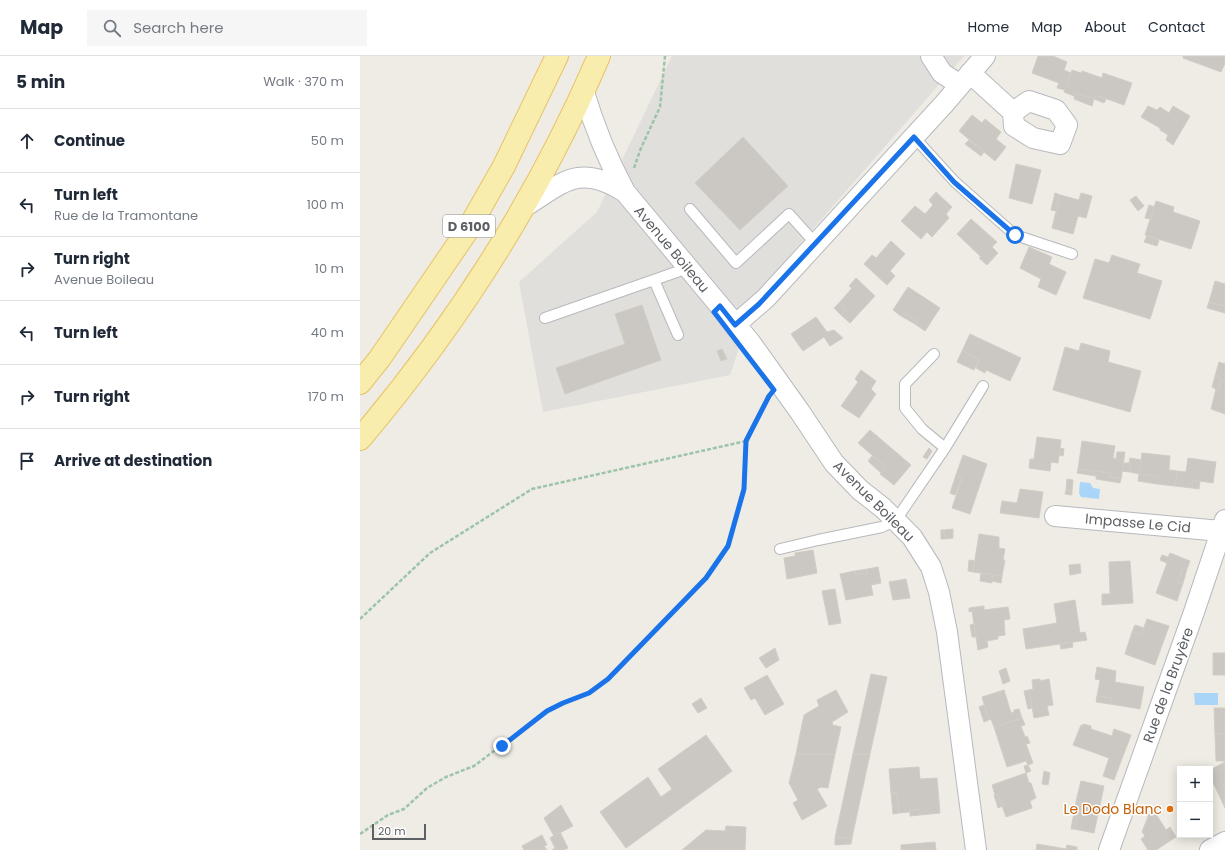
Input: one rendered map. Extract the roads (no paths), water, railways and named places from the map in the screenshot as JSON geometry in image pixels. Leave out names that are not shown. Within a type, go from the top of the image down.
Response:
[{"type":"main road","name":"D 6100","points":[[360,383],[380,358],[467,231],[504,166],[557,56]]},
{"type":"main road","name":"D 6100","points":[[360,439],[391,402],[457,314],[504,241],[524,207],[584,92],[599,56]]},
{"type":"street","points":[[931,56],[942,73],[965,79],[1013,112]]},
{"type":"street","points":[[735,325],[766,298],[914,137],[985,56]]},
{"type":"street","name":"Avenue Boileau","points":[[584,92],[590,113],[605,150],[625,192],[750,342],[834,463],[860,490],[896,520],[912,537],[931,567],[939,592],[947,632],[976,850]]},
{"type":"street","name":"Avenue Boileau","points":[[524,207],[571,179],[584,177],[599,179],[612,184],[625,192]]},
{"type":"street","name":"Impasse Le Cid","points":[[1055,516],[1223,525]]},
{"type":"street","name":"Rue de la Bruyère","points":[[1109,850],[1194,612],[1223,525]]},
{"type":"street","points":[[1210,850],[1225,842]]},
{"type":"lane","points":[[914,137],[954,182],[1015,235],[1072,254]]},
{"type":"lane","points":[[690,209],[736,262],[789,214],[816,244]]},
{"type":"lane","points":[[545,318],[688,268]]},
{"type":"lane","points":[[654,280],[678,336]]},
{"type":"lane","points":[[934,354],[905,384],[905,408],[922,429],[945,448]]},
{"type":"lane","points":[[780,549],[882,527],[896,520],[945,448],[983,386]]},
{"type":"water","points":[[1080,482],[1090,483],[1093,488],[1100,489],[1099,499],[1081,497],[1079,493]]},
{"type":"water","points":[[1194,693],[1218,693],[1218,705],[1195,705]]},
{"type":"place","name":"Le Dodo Blanc","points":[[1170,809]]}]
